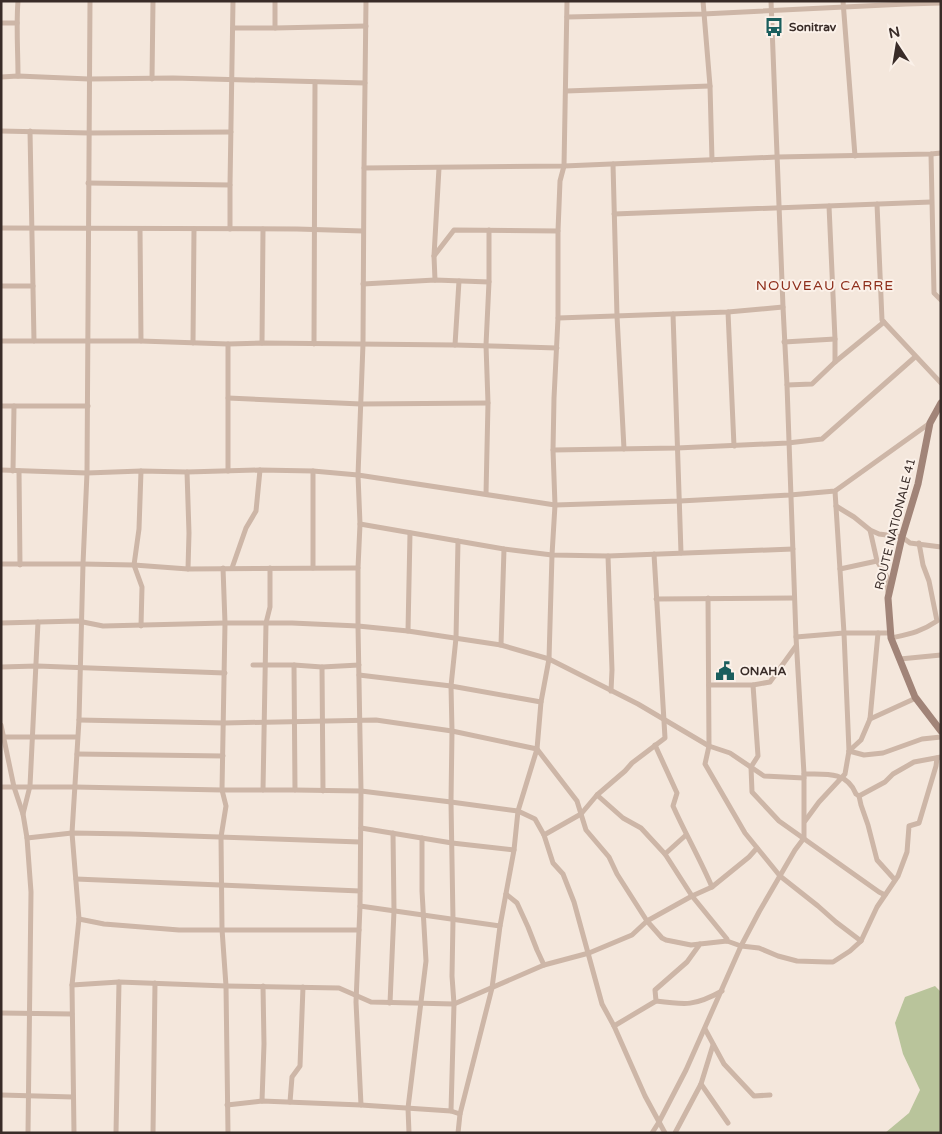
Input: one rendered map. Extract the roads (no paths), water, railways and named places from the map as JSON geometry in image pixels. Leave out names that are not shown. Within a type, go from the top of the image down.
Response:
[{"type":"street","points":[[18,1],[18,76]]},
{"type":"street","points":[[74,1133],[72,985],[79,919],[72,833],[79,720],[87,473],[90,1]]},
{"type":"street","points":[[152,79],[153,1]]},
{"type":"street","points":[[230,229],[233,1]]},
{"type":"street","points":[[275,1],[275,28]]},
{"type":"street","points":[[361,1105],[356,995],[360,906],[361,792],[358,626],[360,524],[358,475],[363,344],[366,1]]},
{"type":"street","points":[[458,1133],[460,1114],[492,988],[500,926],[514,850],[518,811],[537,749],[541,702],[549,659],[555,505],[553,450],[558,318],[558,231],[560,181],[564,166],[567,1]]},
{"type":"street","points":[[703,1],[710,86],[712,160]]},
{"type":"street","points":[[652,1133],[686,1070],[741,946],[794,850],[804,838],[804,776],[796,646],[771,1]]},
{"type":"street","points":[[567,17],[703,14],[843,4],[941,3]]},
{"type":"street","points":[[843,4],[855,156]]},
{"type":"street","points":[[1,23],[17,23]]},
{"type":"street","points":[[233,28],[366,26]]},
{"type":"street","points":[[1,77],[173,78],[365,84]]},
{"type":"street","points":[[314,344],[315,82]]},
{"type":"street","points":[[566,91],[710,86]]},
{"type":"street","points":[[1,131],[89,133],[231,132]]},
{"type":"street","points":[[30,131],[34,342]]},
{"type":"street","points":[[364,168],[564,166],[777,157],[941,153]]},
{"type":"street","points":[[931,154],[934,293],[941,300]]},
{"type":"street","points":[[612,164],[624,449]]},
{"type":"street","points":[[435,280],[434,256],[439,168]]},
{"type":"street","points":[[88,183],[230,185]]},
{"type":"street","points":[[614,214],[931,202]]},
{"type":"street","points":[[877,204],[882,320],[941,383]]},
{"type":"street","points":[[829,206],[835,362]]},
{"type":"street","points":[[1,228],[315,229],[364,231]]},
{"type":"street","points":[[193,344],[194,228]]},
{"type":"street","points":[[140,229],[141,341]]},
{"type":"street","points":[[262,343],[263,229]]},
{"type":"street","points":[[434,256],[454,230],[558,231]]},
{"type":"street","points":[[486,494],[488,403],[486,345],[489,230]]},
{"type":"street","points":[[363,284],[435,280],[489,282]]},
{"type":"street","points":[[454,345],[458,281]]},
{"type":"street","points":[[1,286],[33,286]]},
{"type":"street","points":[[558,318],[728,312],[783,307]]},
{"type":"street","points":[[728,312],[734,446]]},
{"type":"street","points":[[673,314],[681,553]]},
{"type":"street","points":[[787,385],[812,384],[835,362],[884,322]]},
{"type":"street","points":[[784,342],[835,339]]},
{"type":"street","points":[[1,341],[88,340],[193,344],[486,345],[557,348]]},
{"type":"street","points":[[228,344],[228,471]]},
{"type":"street","points":[[553,450],[734,446],[822,439],[916,357]]},
{"type":"street","points":[[228,398],[361,404],[488,403]]},
{"type":"street","name":"ROUTE NATIONALE 41","points":[[941,403],[930,423],[918,484],[902,537],[888,598],[891,635],[900,659],[916,698],[941,730]]},
{"type":"street","points":[[1,406],[88,406]]},
{"type":"street","points":[[12,471],[14,406]]},
{"type":"street","points":[[1,470],[87,473],[141,471],[313,471],[358,475],[555,505],[680,501],[835,491],[930,423]]},
{"type":"street","points":[[232,568],[246,528],[256,511],[260,470]]},
{"type":"street","points":[[19,471],[20,565]]},
{"type":"street","points":[[141,471],[139,529],[134,565],[142,587],[141,626]]},
{"type":"street","points":[[313,471],[313,568]]},
{"type":"street","points":[[187,472],[190,533],[188,569]]},
{"type":"street","points":[[804,822],[819,802],[845,774],[848,751],[844,633],[835,491]]},
{"type":"street","points":[[836,506],[870,530],[880,534],[902,537],[910,543],[941,547]]},
{"type":"street","points":[[360,524],[504,549],[552,555],[608,556],[793,549]]},
{"type":"street","points":[[870,530],[877,561],[887,578],[888,598]]},
{"type":"street","points":[[408,631],[410,533]]},
{"type":"street","points":[[451,1111],[454,1004],[452,976],[451,686],[456,638],[458,541]]},
{"type":"street","points":[[796,636],[844,633],[912,634],[926,629],[937,622],[929,581],[922,564],[918,543]]},
{"type":"street","points":[[501,645],[504,549]]},
{"type":"street","points":[[544,835],[581,814],[597,795],[632,763],[665,738],[654,554]]},
{"type":"street","points":[[608,556],[611,690]]},
{"type":"street","points":[[840,569],[877,561]]},
{"type":"street","points":[[1,564],[134,565],[188,569],[358,568]]},
{"type":"street","points":[[223,568],[225,623],[222,790],[226,806],[221,837],[228,1133]]},
{"type":"street","points":[[263,790],[266,623],[270,607],[270,568]]},
{"type":"street","points":[[708,598],[709,746],[705,764],[741,826],[756,848],[780,876],[861,941]]},
{"type":"street","points":[[656,599],[794,598]]},
{"type":"street","points":[[22,814],[30,786],[38,622]]},
{"type":"street","points":[[1,623],[82,622],[103,626],[266,623],[358,626],[408,631],[501,645],[549,659],[611,690],[709,746],[730,753],[764,776],[830,774],[841,777],[854,787],[856,794],[859,796],[877,860],[895,880]]},
{"type":"street","points":[[848,751],[860,740],[870,719],[878,633]]},
{"type":"street","points":[[709,685],[753,685],[770,682],[796,646]]},
{"type":"street","points":[[900,659],[941,655]]},
{"type":"street","points":[[254,665],[294,665],[322,668],[359,666]]},
{"type":"street","points":[[294,665],[295,790]]},
{"type":"street","points":[[1,666],[224,673]]},
{"type":"street","points":[[322,668],[323,791]]},
{"type":"street","points":[[359,675],[451,686],[541,702]]},
{"type":"street","points":[[753,685],[758,756],[751,767],[752,792],[778,821],[885,895]]},
{"type":"street","points":[[870,719],[916,698]]},
{"type":"street","points":[[79,720],[224,723],[376,720],[452,731],[537,749],[577,801],[586,830],[609,857],[617,874],[647,921],[662,938],[691,945],[727,941],[741,946],[759,948],[797,961],[833,962],[861,941],[877,907],[898,876],[907,852],[909,826],[919,823],[939,757],[914,762],[893,774],[886,782],[859,796]]},
{"type":"street","points":[[1,725],[2,737],[27,838],[31,892],[28,1133]]},
{"type":"street","points":[[2,737],[78,737]]},
{"type":"street","points":[[848,751],[864,755],[882,753],[922,739],[941,737]]},
{"type":"street","points":[[656,745],[677,793],[673,806],[712,887]]},
{"type":"street","points":[[77,754],[223,756]]},
{"type":"street","points":[[1,787],[361,792],[518,811],[535,819],[544,835],[553,863],[563,874],[574,902],[602,1004],[614,1026],[645,1096],[665,1133]]},
{"type":"street","points":[[597,795],[623,818],[641,828],[665,854],[692,896],[727,941]]},
{"type":"street","points":[[360,828],[452,843],[514,850]]},
{"type":"street","points":[[27,838],[72,833],[360,842]]},
{"type":"street","points":[[390,1003],[394,911],[393,833]]},
{"type":"street","points":[[665,854],[686,835]]},
{"type":"street","points":[[409,1133],[408,1108],[426,961],[422,891],[422,838]]},
{"type":"street","points":[[72,985],[119,982],[339,988],[371,1002],[454,1004],[544,965],[589,953],[632,935],[647,921],[712,887],[749,857],[756,848]]},
{"type":"street","points":[[76,879],[360,891]]},
{"type":"street","points":[[506,894],[516,903],[544,965]]},
{"type":"street","points":[[360,906],[500,926]]},
{"type":"street","points":[[79,919],[104,924],[179,930],[359,930]]},
{"type":"street","points":[[656,1001],[655,990],[687,962],[700,944]]},
{"type":"street","points":[[116,1133],[119,982]]},
{"type":"street","points":[[153,1133],[155,983]]},
{"type":"street","points":[[262,1101],[264,1044],[263,986]]},
{"type":"street","points":[[290,1102],[292,1077],[300,1066],[303,987]]},
{"type":"street","points":[[614,1026],[656,1001],[684,1004],[696,1003],[722,992]]},
{"type":"street","points":[[1,1013],[72,1014]]},
{"type":"street","points":[[705,1029],[724,1064],[754,1096],[770,1095]]},
{"type":"street","points":[[675,1133],[701,1084],[713,1046]]},
{"type":"street","points":[[701,1084],[728,1123]]},
{"type":"street","points":[[1,1095],[74,1097]]},
{"type":"street","points":[[227,1105],[262,1101],[290,1102],[451,1111],[460,1114]]},
{"type":"place","name":"Sonitrav","points":[[774,27]]},
{"type":"place","name":"ONAHA","points":[[725,671]]},
{"type":"district","name":"NOUVEAU CARRE","points":[[825,285]]}]
